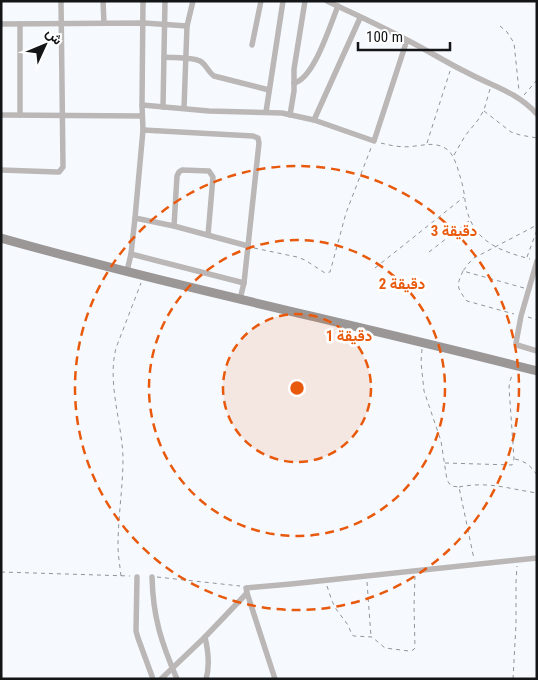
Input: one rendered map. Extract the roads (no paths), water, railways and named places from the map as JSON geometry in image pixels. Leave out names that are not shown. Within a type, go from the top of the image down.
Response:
[{"type":"main road","points":[[1,238],[63,256],[537,371]]},
{"type":"street","points":[[1,170],[60,172],[63,167],[61,1]]},
{"type":"street","points":[[103,1],[104,23]]},
{"type":"street","points":[[127,271],[131,254],[143,130],[143,1]]},
{"type":"street","points":[[163,106],[165,1]]},
{"type":"street","points":[[184,108],[187,26],[193,1]]},
{"type":"street","points":[[252,45],[261,1]]},
{"type":"street","points":[[266,112],[283,1]]},
{"type":"street","points":[[290,115],[294,91],[294,69],[305,1]]},
{"type":"street","points":[[327,1],[520,99],[537,114]]},
{"type":"street","points":[[294,83],[312,67],[338,6]]},
{"type":"street","points":[[314,120],[360,18]]},
{"type":"street","points":[[1,24],[144,23],[187,26]]},
{"type":"street","points":[[20,24],[20,115]]},
{"type":"street","points":[[142,104],[210,111],[266,112],[290,115],[314,120],[374,142],[407,40]]},
{"type":"street","points":[[164,57],[200,61],[214,76],[270,90]]},
{"type":"street","points":[[1,115],[142,116]]},
{"type":"street","points":[[143,130],[253,136],[258,138],[244,283],[240,299]]},
{"type":"street","points":[[174,226],[178,172],[182,170],[209,171],[213,176],[208,235]]},
{"type":"street","points":[[135,218],[174,226],[248,246]]},
{"type":"street","points":[[131,254],[244,283]]},
{"type":"street","points":[[537,261],[521,316],[516,341],[516,344],[537,351]]},
{"type":"street","points":[[161,679],[205,637],[247,590],[537,558]]},
{"type":"street","points":[[137,576],[136,630],[153,679]]},
{"type":"street","points":[[152,577],[152,597],[160,637],[177,679]]},
{"type":"street","points":[[247,590],[275,679]]},
{"type":"street","points":[[205,637],[208,665],[206,679]]}]
